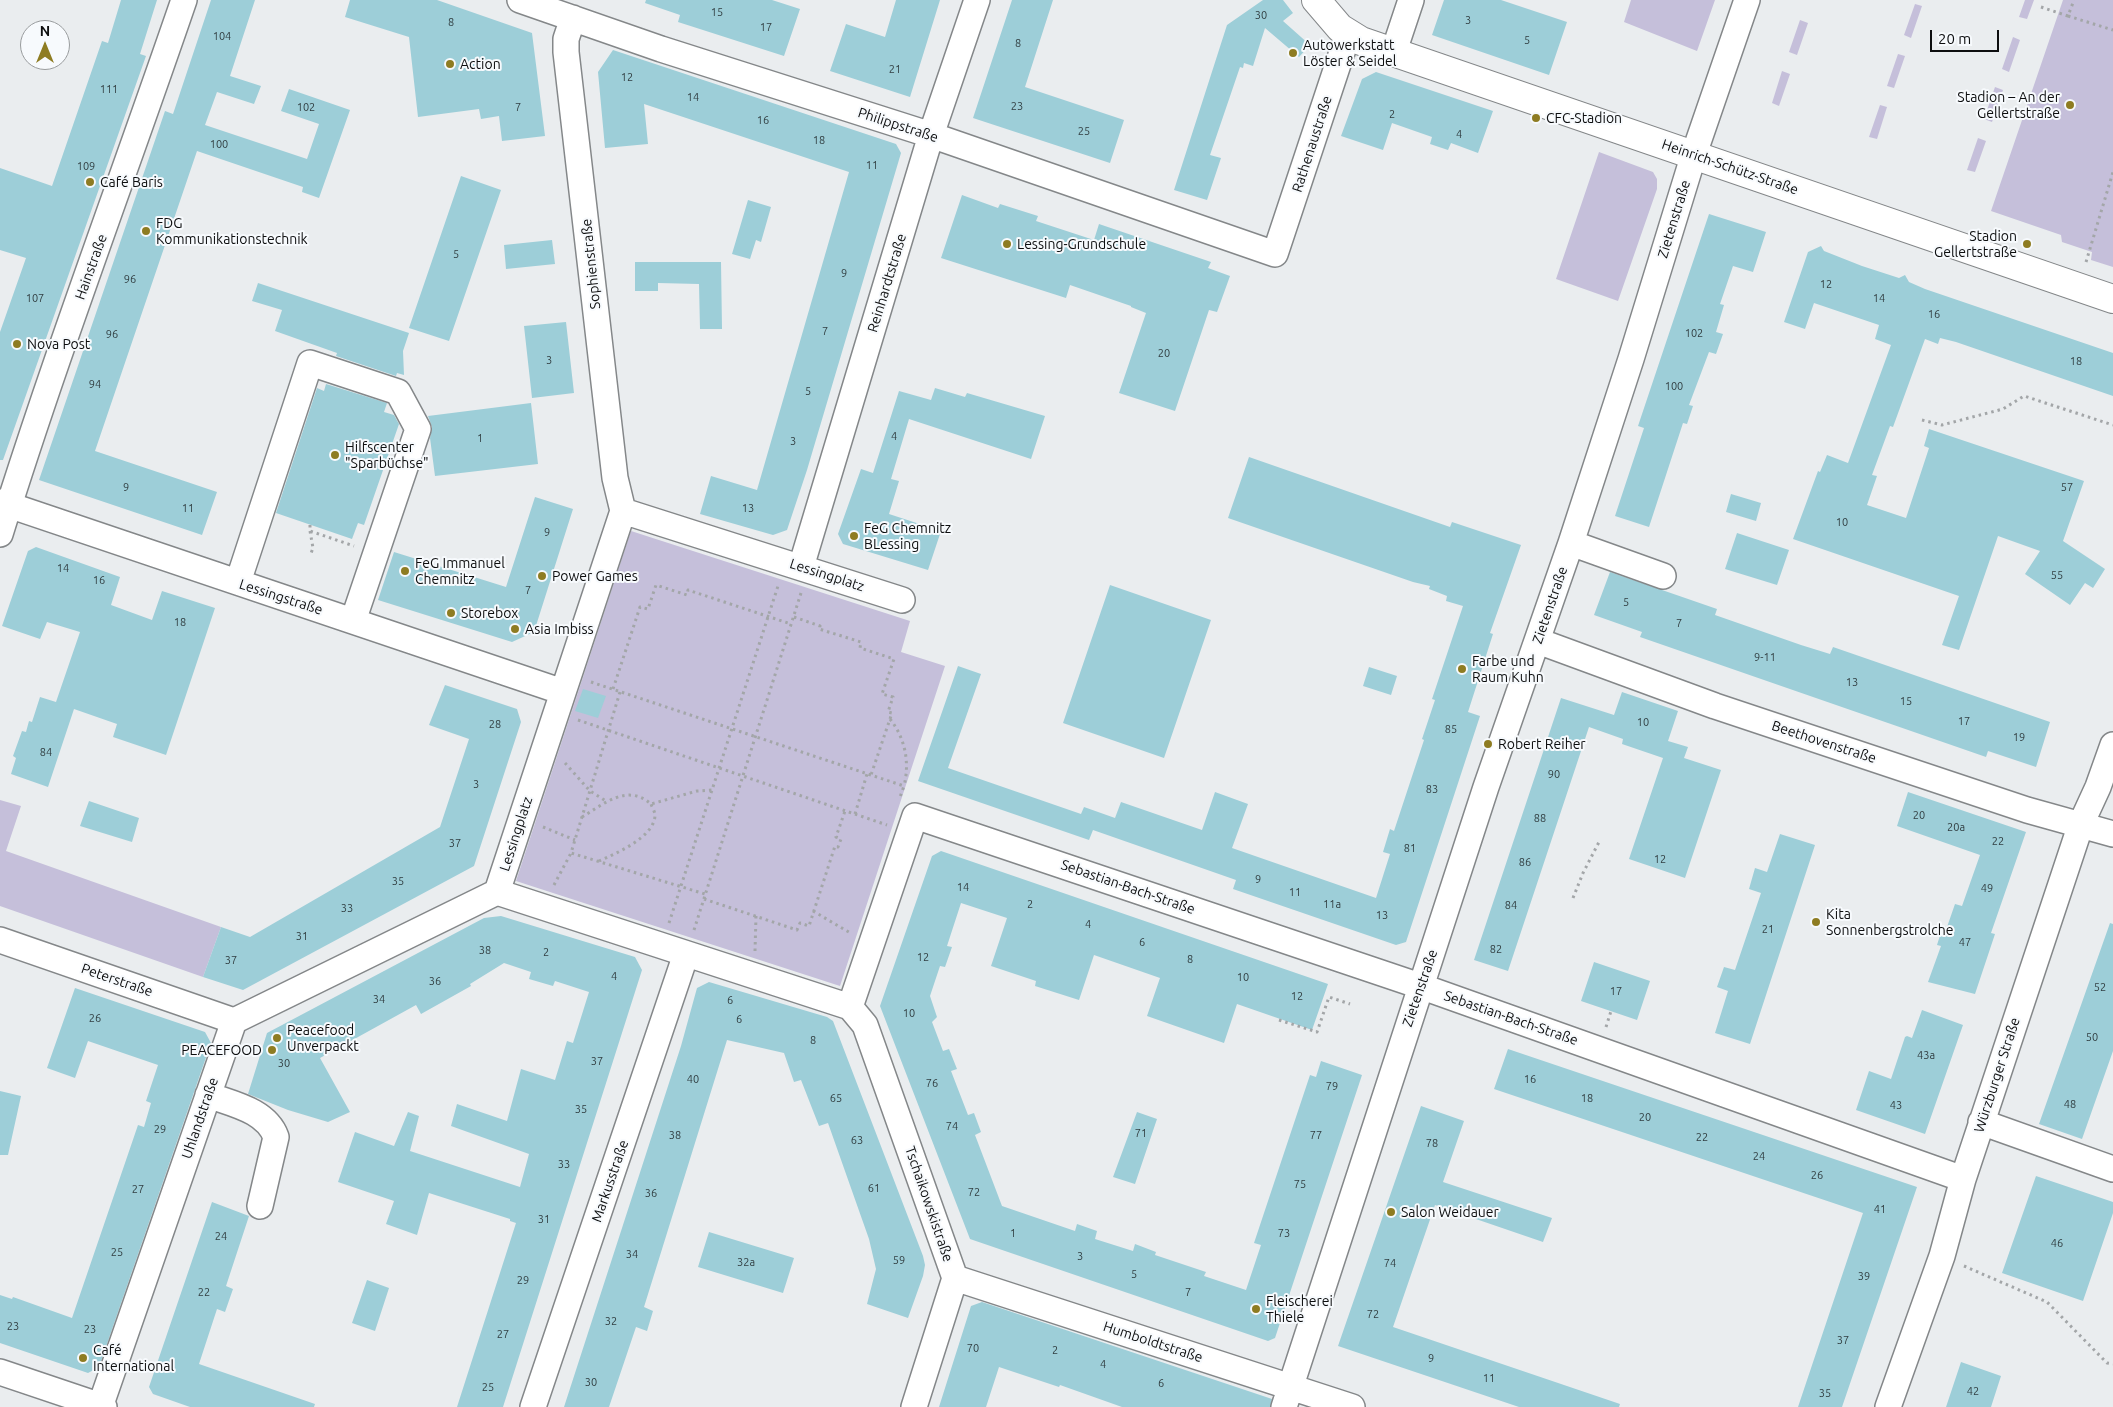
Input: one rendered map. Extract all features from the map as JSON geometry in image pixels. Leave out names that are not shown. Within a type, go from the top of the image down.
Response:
[{"type":"main road","name":"Heinrich-Schütz-Straße","points":[[1316,0],[1348,34],[1361,41],[2113,298]]},
{"type":"street","name":"Hainstraße","points":[[0,534],[5,503],[129,160],[184,0]]},
{"type":"street","name":"Philippstraße","points":[[520,0],[661,49],[931,135],[1275,254]]},
{"type":"street","name":"Reinhardtstraße","points":[[799,566],[931,135],[977,0]]},
{"type":"street","points":[[1394,51],[1411,0]]},
{"type":"street","name":"Zietenstraße","points":[[1287,1397],[1420,986],[1571,543],[1631,359],[1694,154],[1746,0]]},
{"type":"street","name":"Sophienstraße","points":[[573,18],[566,39],[566,52],[615,478],[623,510]]},
{"type":"street","name":"Rathenaustraße","points":[[1275,254],[1348,34]]},
{"type":"street","points":[[238,582],[310,363],[398,392],[418,429],[353,621]]},
{"type":"street","name":"Lessingstraße","points":[[5,503],[563,693]]},
{"type":"street","name":"Lessingplatz","points":[[497,892],[623,510],[902,600]]},
{"type":"street","points":[[1571,543],[1663,576]]},
{"type":"street","name":"Beethovenstraße","points":[[1538,641],[1715,706],[2028,810],[2113,834]]},
{"type":"street","name":"Würzburger Straße","points":[[1888,1407],[1942,1256],[1981,1122],[2081,824],[2098,787],[2113,745]]},
{"type":"street","points":[[234,1021],[497,892],[850,1007],[871,945],[908,817]]},
{"type":"street","name":"Sebastian-Bach-Straße","points":[[908,817],[1420,986],[1963,1179]]},
{"type":"street","name":"Peterstraße","points":[[0,940],[234,1021]]},
{"type":"street","name":"Markusstraße","points":[[533,1407],[686,954]]},
{"type":"street","name":"Tschaikowskistraße","points":[[850,1007],[865,1025],[955,1278],[914,1407]]},
{"type":"street","name":"Uhlandstraße","points":[[102,1407],[234,1021]]},
{"type":"street","points":[[208,1095],[256,1114],[272,1128],[276,1137],[260,1206]]},
{"type":"street","points":[[1981,1122],[2113,1170]]},
{"type":"street","name":"Humboldtstraße","points":[[955,1278],[1287,1397],[1352,1407]]},
{"type":"street","points":[[0,1372],[102,1407]]},
{"type":"path","points":[[2068,16],[2074,0]]},
{"type":"path","points":[[2041,7],[2113,30]]},
{"type":"path","points":[[2079,286],[2113,172]]},
{"type":"path","points":[[1922,420],[1942,425],[2003,409],[2024,396],[2113,425]]},
{"type":"path","points":[[310,525],[313,548],[310,556]]},
{"type":"path","points":[[310,531],[375,554]]},
{"type":"path","points":[[661,946],[769,616],[799,566]]},
{"type":"path","points":[[686,954],[794,617],[799,566]]},
{"type":"path","points":[[613,689],[640,607],[648,609],[656,585],[686,595],[688,590],[791,624]]},
{"type":"path","points":[[794,617],[820,626],[819,629],[861,642],[860,648],[894,659],[882,694],[893,698],[888,712],[892,713],[855,814]]},
{"type":"path","points":[[563,693],[613,689],[904,786]]},
{"type":"path","points":[[543,907],[571,853],[620,692]]},
{"type":"path","points":[[563,693],[607,730],[855,814],[908,817],[904,786],[908,759],[896,726],[890,719]]},
{"type":"path","points":[[546,742],[590,790],[606,801]]},
{"type":"path","points":[[651,804],[697,790],[713,790]]},
{"type":"path","points":[[582,817],[606,801],[623,796],[634,794],[645,798],[651,804],[655,816],[650,828],[636,842],[599,861]]},
{"type":"path","points":[[704,899],[797,930],[800,923],[808,926],[835,846],[838,848],[841,839],[836,838],[845,811]]},
{"type":"path","points":[[521,818],[575,840]]},
{"type":"path","points":[[1573,898],[1599,842]]},
{"type":"path","points":[[571,853],[705,894]]},
{"type":"path","points":[[813,911],[871,945]]},
{"type":"path","points":[[754,976],[756,916]]},
{"type":"path","points":[[1279,1020],[1317,1032],[1328,997],[1350,1004]]},
{"type":"path","points":[[1942,1256],[2047,1302],[2107,1363],[2113,1364]]},
{"type":"shaded area","points":[[1631,0],[1715,0],[1697,51],[1624,22]]},
{"type":"shaded area","points":[[2025,0],[2034,0],[2027,19],[2019,17]]},
{"type":"shaded area","name":"Stadion – An der Gellertstraße","points":[[2063,0],[2113,0],[2113,267],[2091,260],[2092,252],[2062,242],[2061,235],[1991,211]]},
{"type":"shaded area","points":[[1915,4],[1922,6],[1911,38],[1904,35]]},
{"type":"shaded area","points":[[1800,20],[1808,23],[1797,55],[1789,52]]},
{"type":"shaded area","points":[[2013,37],[2020,40],[2009,72],[2002,69]]},
{"type":"shaded area","points":[[1898,54],[1905,56],[1894,88],[1887,86]]},
{"type":"shaded area","points":[[1782,71],[1790,74],[1779,106],[1772,103]]},
{"type":"shaded area","points":[[1995,87],[2003,90],[1992,122],[1984,119]]},
{"type":"shaded area","points":[[1880,105],[1887,107],[1877,139],[1869,137]]},
{"type":"shaded area","points":[[1978,138],[1986,141],[1975,172],[1967,170]]},
{"type":"shaded area","points":[[1599,152],[1653,172],[1657,179],[1657,189],[1618,301],[1556,279]]},
{"type":"shaded area","points":[[631,531],[910,621],[901,652],[945,666],[840,986],[516,881]]},
{"type":"shaded area","points":[[0,800],[21,806],[6,851],[221,927],[203,977],[0,906]]},
{"type":"building","points":[[121,0],[157,0],[140,54],[146,56],[3,460],[0,460],[0,332],[26,258],[0,250],[0,168],[52,186],[102,41],[108,43]]},
{"type":"building","points":[[211,0],[255,0],[230,76],[261,86],[254,104],[217,92],[205,125],[307,159],[319,124],[281,111],[289,89],[350,110],[319,198],[302,192],[303,187],[197,151],[95,451],[217,492],[202,535],[39,480],[165,111],[173,114]]},
{"type":"building","points":[[350,0],[437,0],[532,33],[545,136],[502,141],[499,116],[481,119],[479,109],[418,117],[409,37],[345,17]]},
{"type":"building","points":[[646,0],[772,0],[800,9],[784,56],[678,22],[680,15],[645,3]]},
{"type":"building","points":[[896,0],[940,0],[910,97],[830,71],[846,24],[885,37]]},
{"type":"building","points":[[1012,0],[1053,0],[1025,87],[1124,120],[1110,163],[973,118]]},
{"type":"building","points":[[1263,0],[1283,0],[1293,13],[1283,21],[1310,45],[1299,57],[1265,28],[1253,66],[1244,63],[1243,68],[1240,67],[1210,155],[1221,158],[1207,200],[1174,190],[1227,25]]},
{"type":"building","points":[[1444,0],[1501,0],[1567,22],[1549,75],[1432,35]]},
{"type":"building","points":[[613,50],[896,144],[901,153],[807,470],[787,530],[773,535],[700,514],[711,476],[757,490],[849,172],[644,104],[648,144],[605,148],[598,72]]},
{"type":"building","points":[[1376,72],[1493,111],[1478,153],[1451,143],[1448,150],[1430,144],[1432,137],[1392,123],[1383,150],[1341,136],[1362,79]]},
{"type":"building","points":[[461,176],[501,190],[449,341],[409,328]]},
{"type":"building","points":[[962,195],[998,208],[1000,204],[1038,216],[1036,221],[1094,240],[1099,224],[1211,262],[1208,268],[1230,276],[1217,312],[1209,310],[1175,411],[1119,393],[1146,313],[1070,285],[1066,298],[941,258]]},
{"type":"building","points":[[748,200],[771,207],[761,242],[756,240],[750,259],[732,254]]},
{"type":"building","points":[[1709,214],[1766,232],[1753,272],[1733,266],[1720,304],[1724,305],[1716,332],[1723,334],[1716,354],[1709,352],[1689,405],[1693,406],[1687,424],[1683,423],[1649,527],[1615,516],[1644,428],[1638,426]]},
{"type":"building","points":[[552,240],[555,264],[506,269],[504,245]]},
{"type":"building","points":[[1821,246],[1824,251],[1862,266],[1899,278],[1905,275],[1909,282],[1925,289],[2113,353],[2113,396],[1956,342],[1940,338],[1938,344],[1925,339],[1893,427],[1890,426],[1872,475],[1877,476],[1867,505],[1906,518],[1929,448],[1924,446],[1929,429],[2084,481],[2063,541],[2105,569],[2093,588],[2085,583],[2070,605],[2025,574],[2040,551],[1998,536],[1959,650],[1942,645],[1959,596],[1793,539],[1818,471],[1820,472],[1827,455],[1848,463],[1891,345],[1875,339],[1879,325],[1814,303],[1805,329],[1784,322],[1808,252]]},
{"type":"building","points":[[635,262],[721,262],[722,329],[700,329],[699,284],[658,283],[658,291],[635,291]]},
{"type":"building","points":[[258,283],[409,333],[403,351],[404,375],[397,373],[396,376],[336,356],[337,353],[275,331],[282,310],[252,301]]},
{"type":"building","points":[[566,322],[574,393],[532,398],[524,326]]},
{"type":"building","name":"Hilfscenter \"Sparbüchse\"","points":[[326,384],[387,403],[384,412],[394,415],[399,424],[364,525],[358,523],[352,539],[276,513],[317,388],[324,391]]},
{"type":"building","points":[[935,388],[965,397],[967,393],[1045,416],[1031,459],[909,419],[891,479],[899,481],[889,514],[941,531],[928,570],[843,544],[838,534],[861,469],[873,473],[899,391],[931,400]]},
{"type":"building","points":[[531,403],[538,464],[435,476],[430,438],[432,427],[428,416]]},
{"type":"building","points":[[1249,457],[1450,527],[1452,522],[1521,545],[1490,633],[1493,634],[1468,712],[1480,716],[1406,942],[1396,945],[1233,889],[1236,880],[1093,830],[1089,840],[918,781],[958,666],[981,674],[948,768],[1081,814],[1084,807],[1115,818],[1121,802],[1202,830],[1215,792],[1248,804],[1232,848],[1376,898],[1390,854],[1383,852],[1390,829],[1394,831],[1424,740],[1422,739],[1435,700],[1432,699],[1463,606],[1446,601],[1447,596],[1429,589],[1430,586],[1413,582],[1228,518]]},
{"type":"building","points":[[1731,494],[1761,503],[1756,521],[1726,512]]},
{"type":"building","points":[[535,497],[573,509],[534,632],[512,642],[378,600],[394,552],[506,587]]},
{"type":"building","points":[[1737,533],[1789,550],[1777,585],[1725,569]]},
{"type":"building","points":[[36,547],[120,577],[111,605],[152,620],[162,591],[215,608],[166,755],[113,737],[117,724],[74,709],[48,787],[11,774],[16,758],[13,756],[22,731],[26,732],[29,721],[32,722],[40,697],[56,702],[80,632],[47,622],[40,639],[2,626],[28,551]]},
{"type":"building","points":[[1610,572],[1717,609],[1715,615],[1801,645],[1830,654],[1833,647],[2050,722],[2036,767],[1988,751],[1986,757],[1640,637],[1642,632],[1594,615]]},
{"type":"building","points":[[1110,585],[1211,620],[1164,758],[1063,723]]},
{"type":"building","points":[[1369,667],[1397,676],[1391,695],[1363,686]]},
{"type":"building","points":[[445,685],[517,709],[521,722],[474,866],[243,990],[203,977],[221,927],[250,937],[440,827],[469,739],[429,725]]},
{"type":"building","points":[[583,689],[606,696],[598,718],[575,711]]},
{"type":"building","points":[[1622,692],[1678,711],[1668,741],[1688,747],[1684,758],[1721,770],[1685,878],[1629,859],[1663,758],[1622,744],[1623,739],[1589,727],[1508,971],[1474,960],[1561,698],[1614,715]]},
{"type":"building","points":[[1908,792],[2026,832],[1991,933],[1995,934],[1975,994],[1928,982],[1941,946],[1937,945],[1943,926],[1947,927],[1955,904],[1962,906],[1980,855],[1897,826]]},
{"type":"building","points":[[89,801],[139,818],[132,842],[80,826]]},
{"type":"building","points":[[1780,834],[1815,845],[1750,1044],[1715,1033],[1728,991],[1717,987],[1724,967],[1735,970],[1761,893],[1749,889],[1755,868],[1767,872]]},
{"type":"building","points":[[941,851],[1328,984],[1312,1030],[1237,1004],[1224,1043],[1147,1016],[1160,978],[1094,955],[1079,1000],[1035,986],[1036,981],[991,966],[1007,918],[961,903],[947,946],[952,947],[945,967],[940,966],[930,996],[937,1017],[932,1022],[943,1051],[949,1049],[957,1069],[951,1071],[968,1115],[974,1113],[981,1132],[975,1135],[1002,1206],[1075,1231],[1077,1224],[1097,1231],[1095,1239],[1133,1251],[1135,1244],[1156,1252],[1155,1255],[1206,1272],[1204,1276],[1246,1290],[1261,1245],[1254,1243],[1310,1075],[1316,1077],[1321,1061],[1362,1075],[1275,1338],[1268,1341],[970,1239],[880,1006],[932,856]]},
{"type":"building","points":[[501,916],[635,957],[642,970],[503,1407],[457,1407],[516,1223],[510,1221],[510,1219],[429,1193],[417,1235],[386,1224],[394,1201],[338,1182],[355,1132],[394,1146],[408,1112],[419,1116],[410,1151],[520,1187],[529,1154],[451,1126],[457,1104],[507,1121],[521,1069],[555,1080],[567,1041],[573,1043],[589,992],[555,981],[553,986],[529,979],[531,972],[504,963],[470,984],[471,986],[421,1014],[416,1005],[320,1058],[350,1112],[328,1122],[288,1110],[248,1094],[267,1033],[484,918]]},
{"type":"building","points":[[2110,923],[2113,924],[2113,1051],[2082,1139],[2039,1124]]},
{"type":"building","points":[[1594,962],[1650,981],[1637,1020],[1581,1001]]},
{"type":"building","points":[[709,982],[827,1017],[833,1021],[923,1256],[925,1265],[923,1276],[908,1318],[867,1304],[876,1269],[869,1239],[828,1123],[819,1126],[801,1080],[794,1082],[784,1053],[727,1040],[644,1307],[653,1311],[647,1331],[636,1327],[609,1407],[564,1407],[681,1046],[697,988]]},
{"type":"building","points":[[75,988],[205,1032],[211,1043],[99,1367],[88,1373],[0,1343],[0,1295],[12,1299],[13,1297],[72,1318],[138,1125],[144,1127],[151,1103],[146,1101],[158,1065],[88,1041],[75,1078],[47,1068]]},
{"type":"building","points":[[1922,1010],[1963,1025],[1925,1134],[1856,1110],[1869,1071],[1891,1079],[1905,1037],[1912,1038]]},
{"type":"building","points":[[1508,1049],[1917,1187],[1842,1407],[1798,1407],[1863,1213],[1494,1089]]},
{"type":"building","points":[[0,1091],[21,1096],[8,1155],[0,1155]]},
{"type":"building","points":[[1421,1106],[1464,1121],[1443,1182],[1552,1218],[1543,1242],[1435,1205],[1393,1327],[1620,1404],[1619,1407],[1519,1407],[1338,1346]]},
{"type":"building","points":[[1137,1112],[1157,1119],[1135,1184],[1113,1177]]},
{"type":"building","points":[[2036,1176],[2113,1202],[2113,1213],[2083,1301],[2002,1273]]},
{"type":"building","points":[[212,1202],[249,1216],[226,1286],[233,1289],[225,1312],[217,1309],[199,1364],[315,1404],[314,1407],[190,1407],[153,1394],[149,1387]]},
{"type":"building","points":[[709,1232],[794,1258],[783,1293],[698,1267]]},
{"type":"building","points":[[367,1280],[389,1288],[375,1331],[352,1323]]},
{"type":"building","points":[[982,1302],[1272,1399],[1270,1407],[1122,1407],[1060,1385],[1059,1387],[999,1367],[986,1407],[939,1407],[971,1306]]},
{"type":"building","points":[[1961,1362],[2001,1376],[1991,1407],[1946,1407]]},
{"type":"place","name":"Autowerkstatt Löster & Seidel","points":[[1293,53]]},
{"type":"place","name":"Action","points":[[450,64]]},
{"type":"place","name":"Stadion – An der Gellertstraße","points":[[2070,105]]},
{"type":"place","name":"CFC-Stadion","points":[[1536,118]]},
{"type":"place","name":"Café Baris","points":[[90,182]]},
{"type":"place","name":"FDG Kommunikationstechnik","points":[[146,231]]},
{"type":"place","name":"Lessing-Grundschule","points":[[1007,244]]},
{"type":"place","name":"Stadion Gellertstraße","points":[[2027,244]]},
{"type":"place","name":"Nova Post","points":[[17,344]]},
{"type":"place","name":"Hilfscenter \"Sparbüchse\"","points":[[335,455]]},
{"type":"place","name":"FeG Chemnitz BLessing","points":[[854,536]]},
{"type":"place","name":"FeG Immanuel Chemnitz","points":[[405,571]]},
{"type":"place","name":"Power Games","points":[[542,576]]},
{"type":"place","name":"Storebox","points":[[451,613]]},
{"type":"place","name":"Asia Imbiss","points":[[515,629]]},
{"type":"place","name":"Farbe und Raum Kuhn","points":[[1462,669]]},
{"type":"place","name":"Robert Reiher","points":[[1488,744]]},
{"type":"place","name":"Kita Sonnenbergstrolche","points":[[1816,922]]},
{"type":"place","name":"Peacefood Unverpackt","points":[[277,1038]]},
{"type":"place","name":"PEACEFOOD","points":[[272,1050]]},
{"type":"place","name":"Salon Weidauer","points":[[1391,1212]]},
{"type":"place","name":"Fleischerei Thiele","points":[[1256,1309]]},
{"type":"place","name":"Café International","points":[[83,1358]]}]
